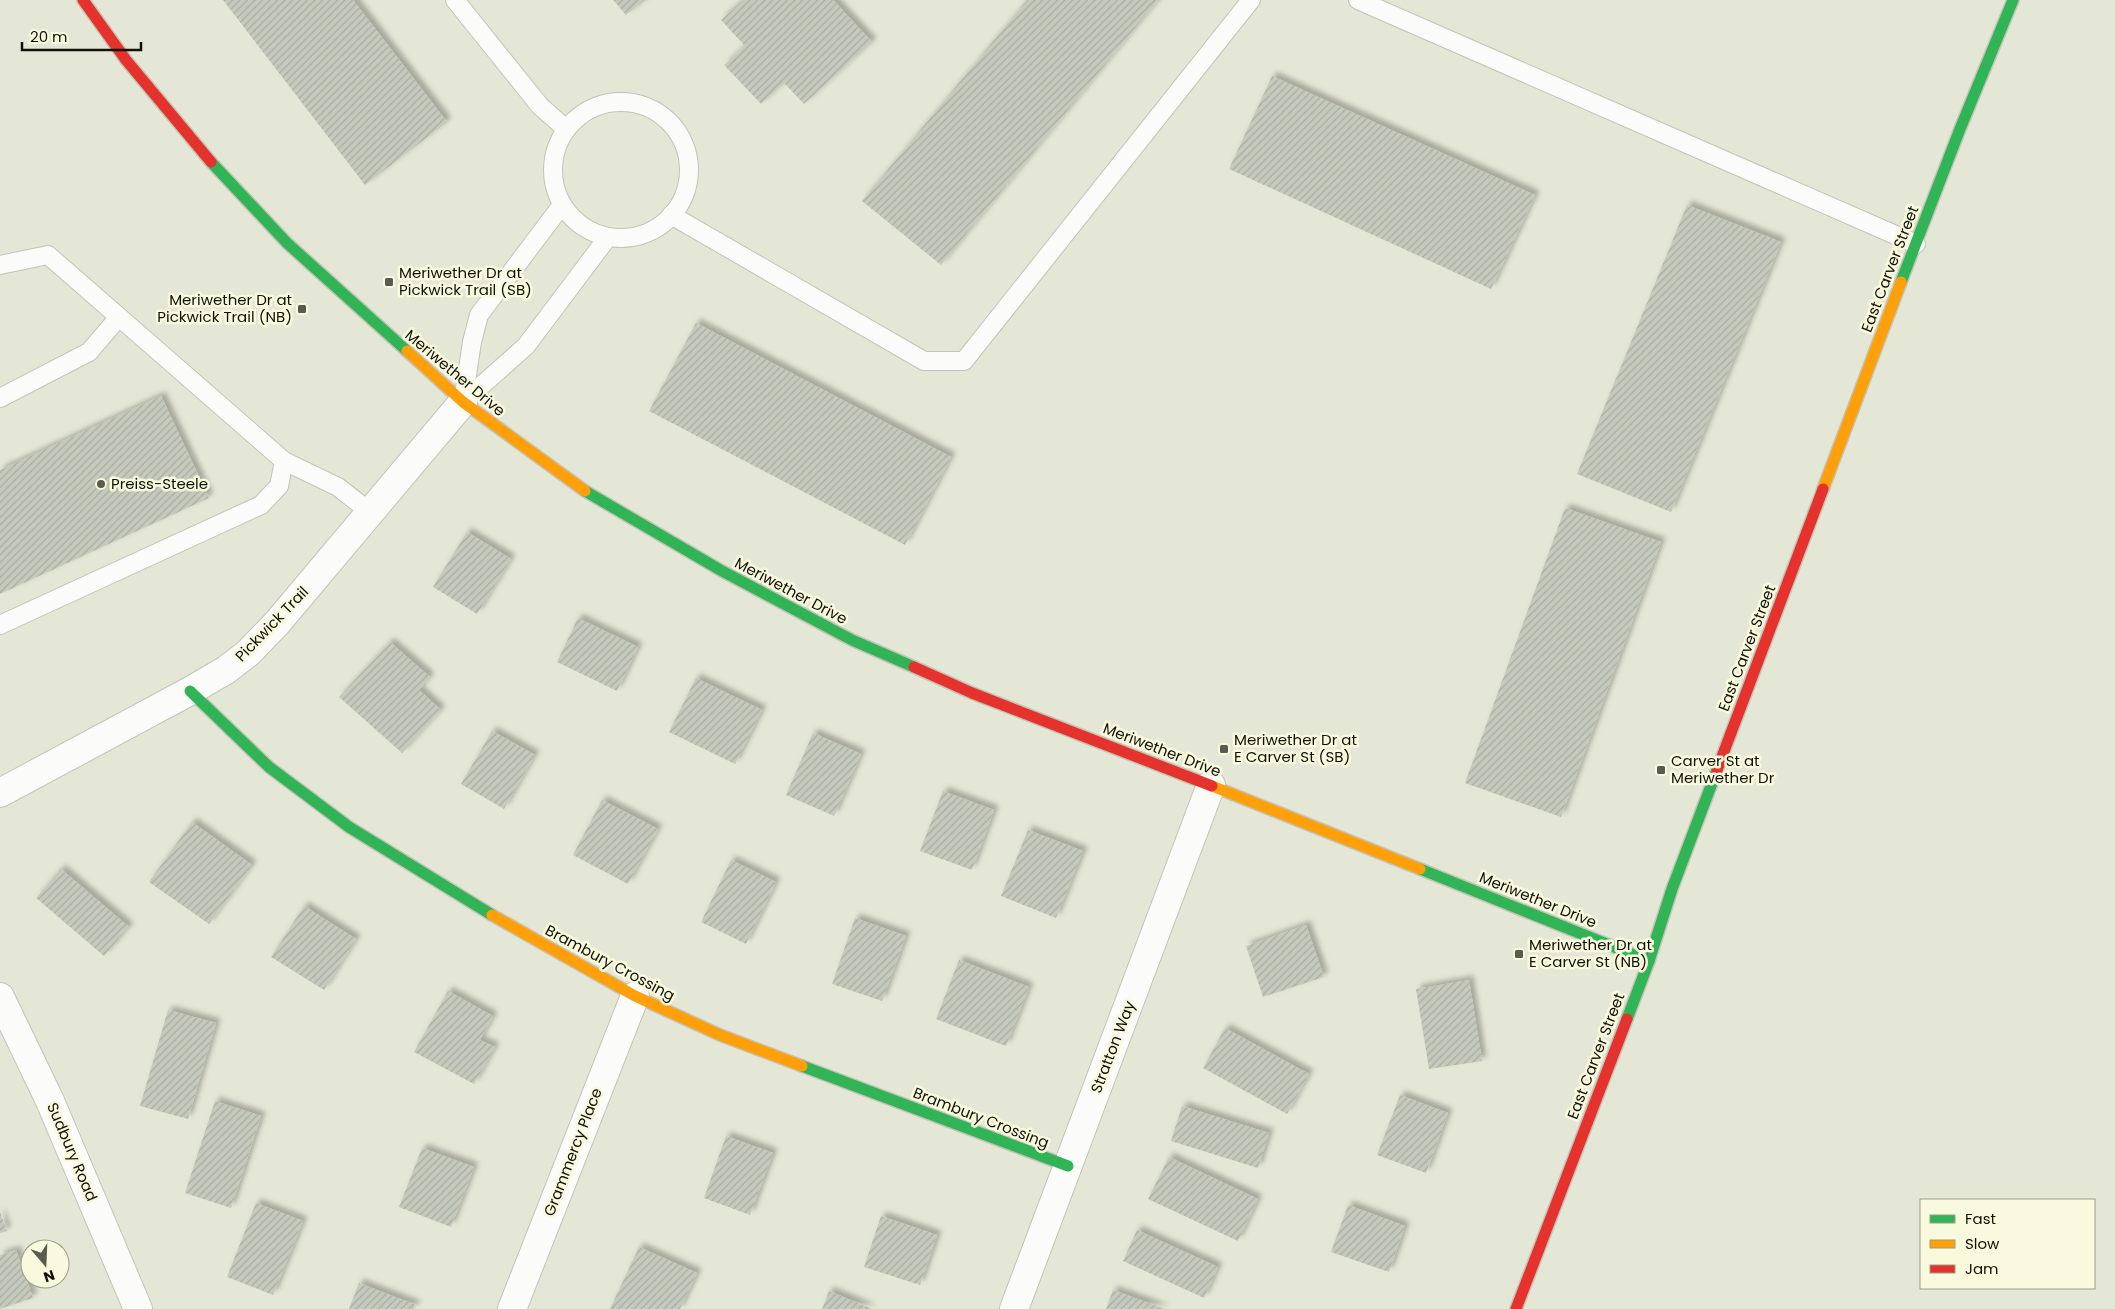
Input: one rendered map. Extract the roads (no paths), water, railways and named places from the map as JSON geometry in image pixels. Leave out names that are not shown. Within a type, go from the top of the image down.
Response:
[{"type":"street","name":"Meriwether Drive","points":[[83,0],[126,60],[195,145],[286,243],[463,402],[594,497],[722,571],[852,640],[972,693],[1211,785],[1649,961]]},
{"type":"street","name":"East Carver Street","points":[[1516,1309],[1649,961],[1672,888],[1916,244],[2013,0]]},
{"type":"street","name":"Pickwick Trail","points":[[0,793],[190,691],[226,670],[248,653],[277,623],[463,402]]},
{"type":"street","name":"Brambury Crossing","points":[[190,691],[269,767],[349,827],[525,935],[635,996],[720,1035],[1068,1166]]},
{"type":"street","name":"Stratton Way","points":[[1014,1309],[1211,785]]},
{"type":"street","name":"Sudbury Road","points":[[0,996],[50,1101],[138,1309]]},
{"type":"street","name":"Grammercy Place","points":[[512,1309],[635,996]]},
{"type":"lane","points":[[455,0],[540,106],[566,130]]},
{"type":"lane","points":[[671,215],[924,361],[964,361],[1252,0]]},
{"type":"lane","points":[[1358,0],[1916,244]]},
{"type":"lane","points":[[624,102],[645,106],[664,117],[679,133],[688,154],[689,176],[683,197],[671,215],[653,230],[631,237],[608,237],[590,231],[574,220],[562,206],[554,187],[553,167],[556,147],[566,130],[582,114],[602,105],[624,102]]},
{"type":"lane","points":[[463,402],[472,342],[480,315],[562,206]]},
{"type":"lane","points":[[463,402],[526,346],[608,237]]},
{"type":"lane","points":[[0,265],[48,255],[284,461],[338,487],[370,512]]},
{"type":"lane","points":[[0,398],[90,352],[119,317]]},
{"type":"lane","points":[[0,625],[261,505],[279,486],[284,461]]},
{"type":"place","name":"Meriwether Dr at Pickwick Trail (SB)","points":[[389,282]]},
{"type":"place","name":"Meriwether Dr at Pickwick Trail (NB)","points":[[302,309]]},
{"type":"place","name":"Preiss-Steele","points":[[101,484]]},
{"type":"place","name":"Meriwether Dr at E Carver St (SB)","points":[[1224,749]]},
{"type":"place","name":"Carver St at Meriwether Dr","points":[[1661,770]]},
{"type":"place","name":"Meriwether Dr at E Carver St (NB)","points":[[1519,954]]}]
